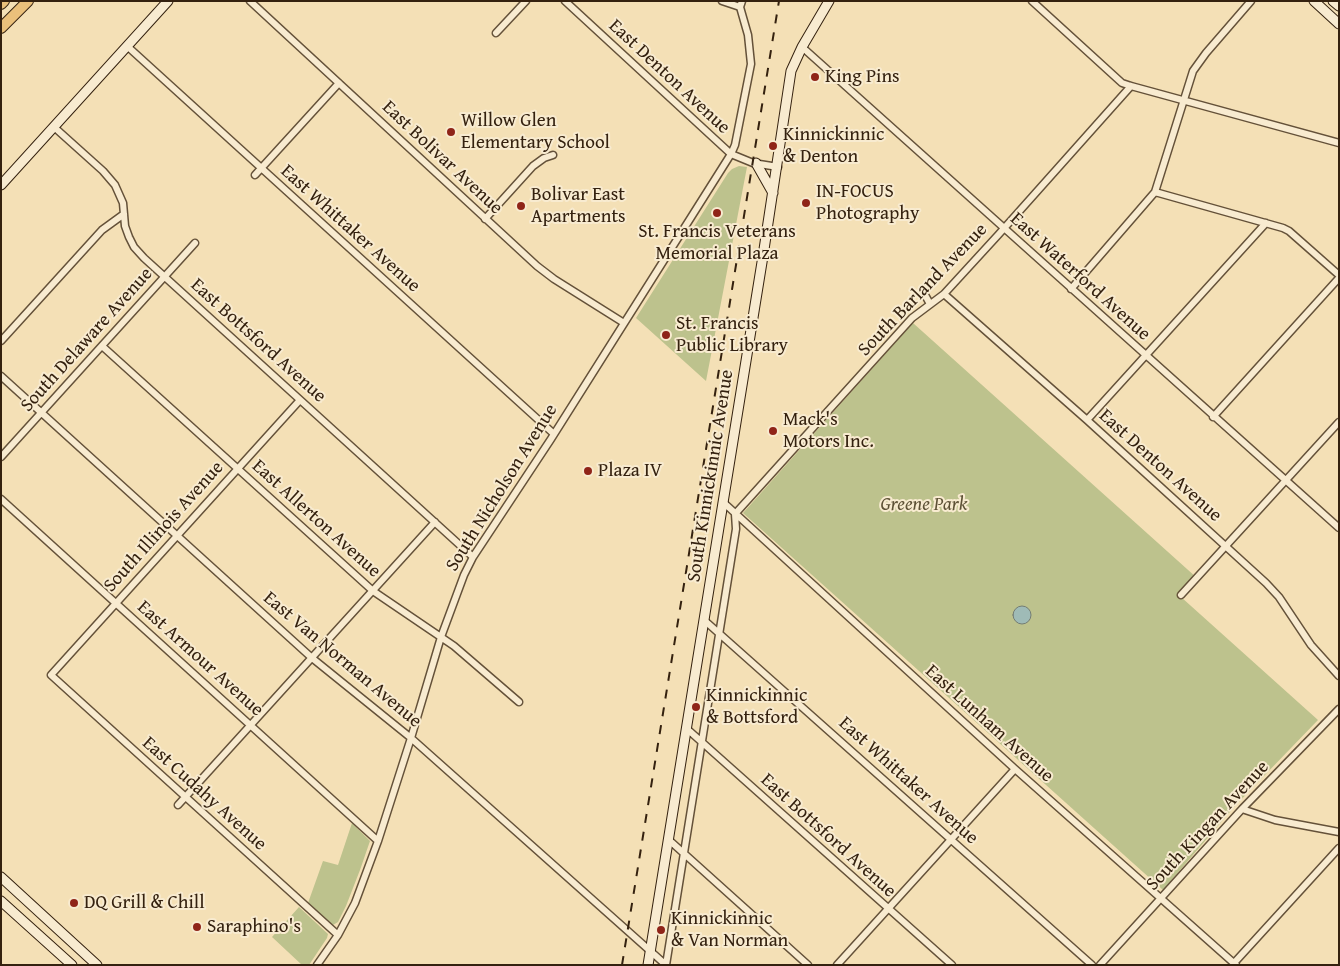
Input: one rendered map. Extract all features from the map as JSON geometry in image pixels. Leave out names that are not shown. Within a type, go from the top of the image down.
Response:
[{"type":"main road","points":[[1,28],[28,1]]},
{"type":"street","points":[[1,185],[168,1]]},
{"type":"street","name":"East Bolivar Avenue","points":[[250,1],[537,266],[554,279],[624,323]]},
{"type":"street","points":[[496,33],[526,1]]},
{"type":"street","name":"East Denton Avenue","points":[[565,1],[731,154]]},
{"type":"street","points":[[722,1],[741,4]]},
{"type":"street","name":"South Kinnickinnic Avenue","points":[[648,965],[778,167],[791,71],[802,47],[829,1]]},
{"type":"street","points":[[1032,1],[1122,82],[1183,101],[1339,143]]},
{"type":"street","points":[[1071,289],[1156,192],[1191,77],[1197,65],[1251,1]]},
{"type":"street","points":[[1314,1],[1339,24]]},
{"type":"street","points":[[1333,1],[1339,6]]},
{"type":"street","name":"South Nicholson Avenue","points":[[317,965],[338,935],[355,903],[378,841],[441,637],[457,592],[473,556],[554,434],[737,142],[751,64],[748,35],[741,4]]},
{"type":"street","name":"East Whittaker Avenue","points":[[127,46],[554,434]]},
{"type":"street","name":"East Waterford Avenue","points":[[802,47],[1339,528]]},
{"type":"street","points":[[255,175],[339,83]]},
{"type":"street","name":"South Barland Avenue","points":[[735,514],[912,318],[944,294],[1131,86]]},
{"type":"street","name":"East Bottsford Avenue","points":[[54,126],[110,178],[120,193],[125,226],[134,246],[144,258],[473,556]]},
{"type":"street","points":[[731,154],[756,163],[778,167]]},
{"type":"street","points":[[485,219],[533,166],[544,158],[553,155]]},
{"type":"street","points":[[756,163],[773,193]]},
{"type":"street","points":[[1156,192],[1289,231],[1339,277],[1213,417]]},
{"type":"street","points":[[1,340],[102,230],[124,214]]},
{"type":"street","points":[[1087,420],[1266,223]]},
{"type":"street","name":"South Delaware Avenue","points":[[1,457],[195,243]]},
{"type":"street","name":"East Denton Avenue","points":[[944,294],[1266,582],[1279,596],[1311,645],[1339,676]]},
{"type":"street","points":[[926,295],[930,304]]},
{"type":"street","name":"East Allerton Avenue","points":[[102,346],[373,591],[470,658],[519,702]]},
{"type":"street","name":"East Van Norman Avenue","points":[[1,376],[312,658],[411,738],[666,965]]},
{"type":"street","name":"South Illinois Avenue","points":[[51,675],[300,400]]},
{"type":"street","points":[[1181,595],[1339,422]]},
{"type":"street","name":"East Armour Avenue","points":[[1,499],[378,841]]},
{"type":"street","name":"East Lunham Avenue","points":[[724,503],[1015,769],[1235,964]]},
{"type":"street","name":"South Kinnickinnic Avenue","points":[[666,965],[736,529],[735,514]]},
{"type":"street","points":[[178,805],[435,522]]},
{"type":"street","name":"East Whittaker Avenue","points":[[704,620],[1092,965]]},
{"type":"street","name":"East Cudahy Avenue","points":[[51,675],[338,935]]},
{"type":"street","name":"South Kingan Avenue","points":[[1100,965],[1242,809],[1339,709]]},
{"type":"street","name":"East Bottsford Avenue","points":[[686,728],[952,965]]},
{"type":"street","points":[[837,965],[1015,769]]},
{"type":"street","points":[[1242,809],[1275,820],[1339,832]]},
{"type":"street","points":[[669,840],[808,965]]},
{"type":"street","points":[[1235,964],[1339,848]]},
{"type":"street","points":[[1,877],[97,965]]},
{"type":"street","points":[[1,901],[72,965]]},
{"type":"green space","points":[[739,166],[747,167],[706,381],[636,318],[728,173]]},
{"type":"green space","name":"Greene Park","points":[[913,323],[1197,578],[1181,597],[1318,720],[1235,806],[1163,890],[743,513]]},
{"type":"green space","points":[[352,823],[370,841],[346,906],[338,922],[333,925],[308,903],[323,861],[338,865]]},
{"type":"green space","points":[[299,907],[328,934],[309,965],[302,965],[272,937]]},
{"type":"water","points":[[1022,606],[1028,609],[1031,615],[1028,621],[1022,624],[1016,621],[1013,615],[1016,609]]},
{"type":"railway","points":[[622,965],[779,1]]},
{"type":"place","name":"King Pins","points":[[815,77]]},
{"type":"place","name":"Willow Glen Elementary School","points":[[451,132]]},
{"type":"place","name":"Kinnickinnic & Denton","points":[[773,146]]},
{"type":"place","name":"IN-FOCUS Photography","points":[[806,203]]},
{"type":"place","name":"Bolivar East Apartments","points":[[521,206]]},
{"type":"place","name":"St. Francis Veterans Memorial Plaza","points":[[717,213]]},
{"type":"place","name":"St. Francis Public Library","points":[[666,335]]},
{"type":"place","name":"Mack's Motors Inc.","points":[[773,431]]},
{"type":"place","name":"Plaza IV","points":[[588,471]]},
{"type":"place","name":"Kinnickinnic & Bottsford","points":[[696,707]]},
{"type":"place","name":"DQ Grill & Chill","points":[[74,903]]},
{"type":"place","name":"Saraphino's","points":[[197,927]]},
{"type":"place","name":"Kinnickinnic & Van Norman","points":[[661,930]]}]
